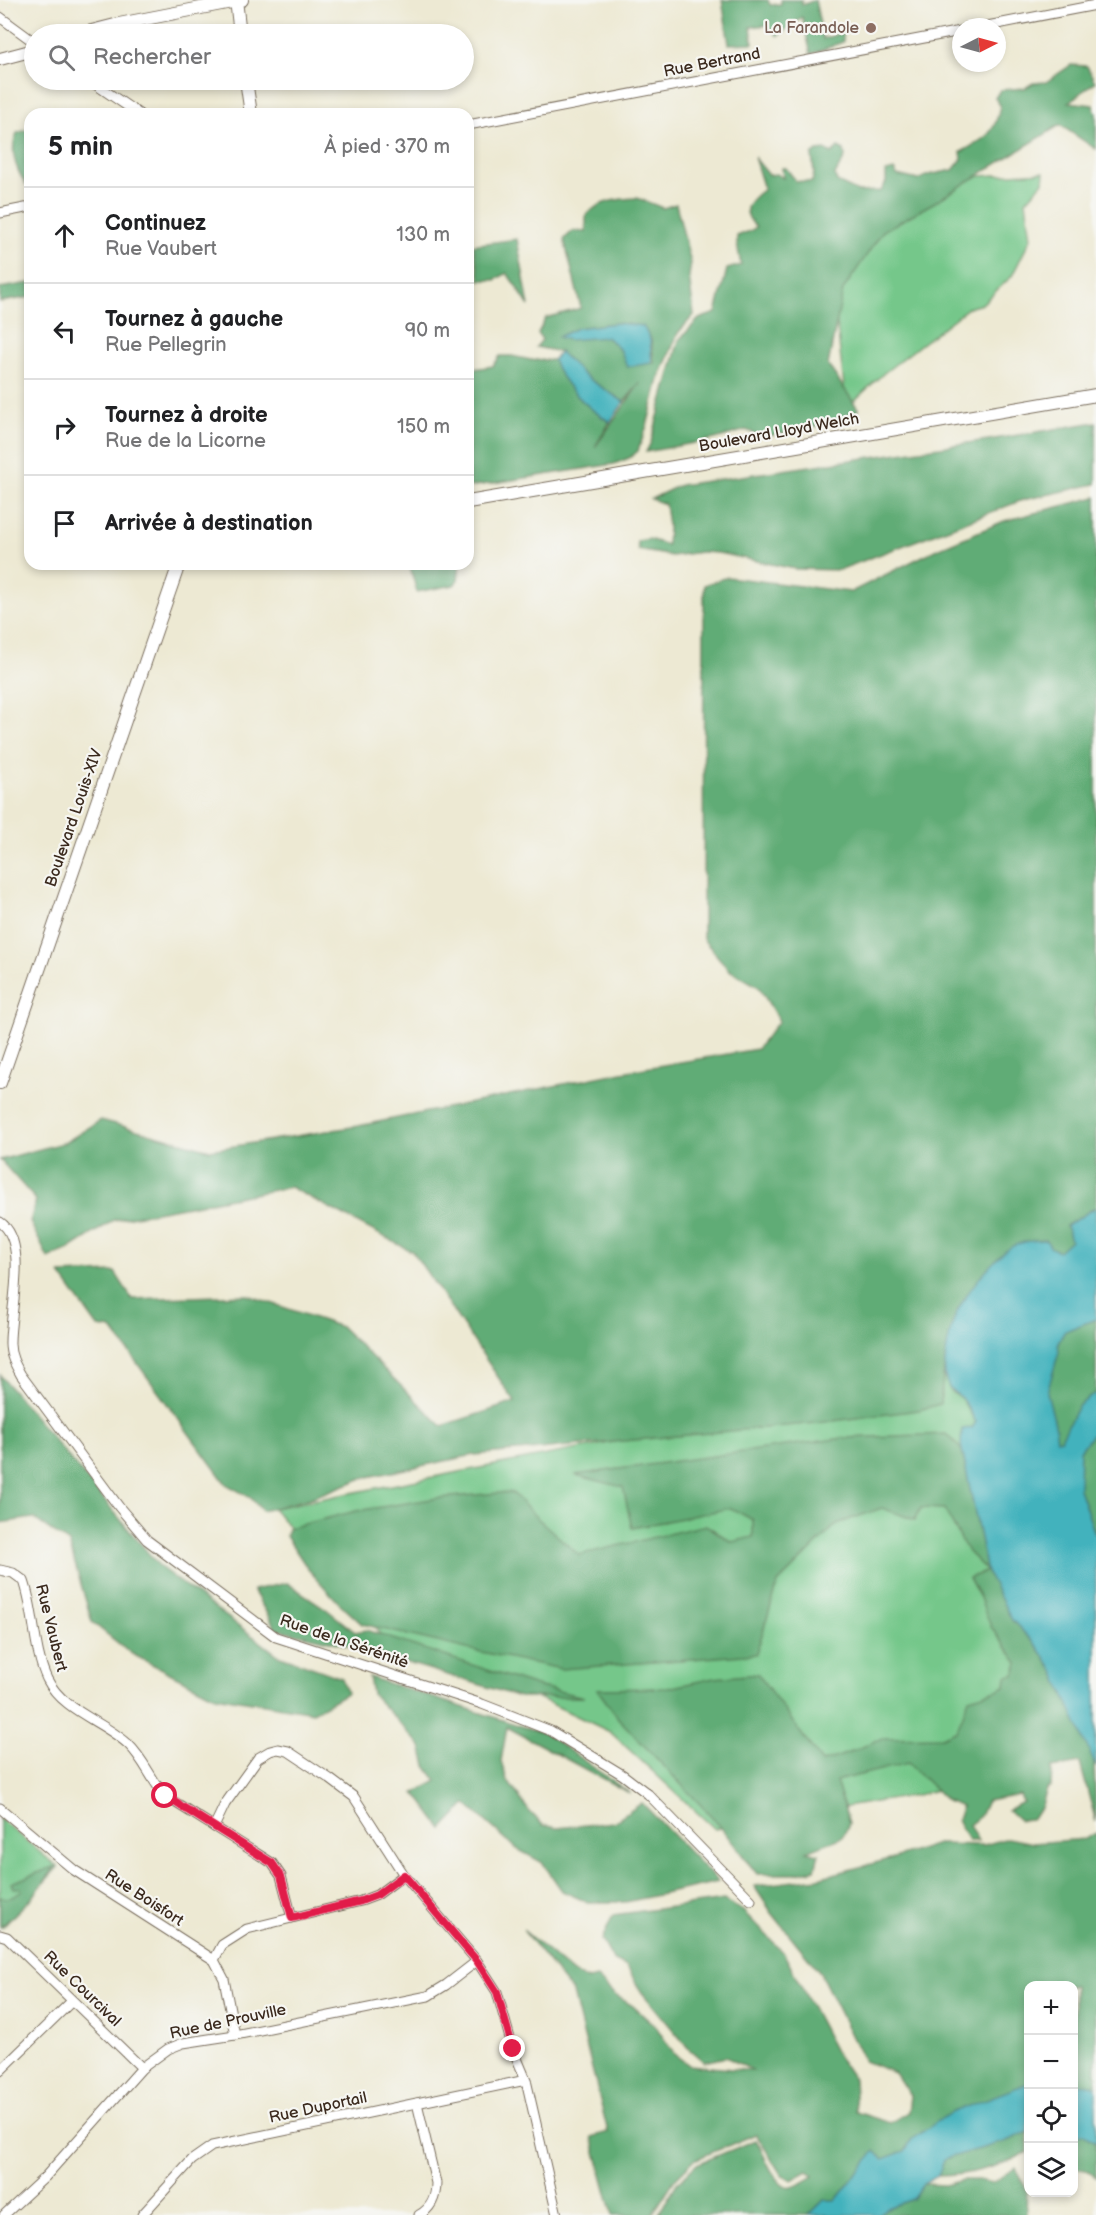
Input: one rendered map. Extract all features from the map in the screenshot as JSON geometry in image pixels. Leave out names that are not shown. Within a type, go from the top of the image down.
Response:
[{"type":"main road","points":[[119,24],[238,0],[239,24]]},
{"type":"main road","points":[[0,59],[24,53]]},
{"type":"main road","points":[[247,90],[250,108]]},
{"type":"main road","name":"Boulevard Lloyd Welch","points":[[474,501],[1096,394]]},
{"type":"main road","name":"Boulevard Louis-XIV","points":[[0,1083],[177,570]]},
{"type":"street","points":[[1006,21],[1077,4],[1096,5]]},
{"type":"street","points":[[0,17],[24,35]]},
{"type":"street","name":"Rue Bertrand","points":[[474,124],[952,33]]},
{"type":"street","points":[[104,90],[130,108]]},
{"type":"street","points":[[0,213],[24,208]]},
{"type":"street","name":"Rue de la Sérénité","points":[[0,1222],[8,1227],[15,1246],[16,1268],[10,1346],[13,1361],[119,1507],[147,1540],[276,1637],[482,1704],[551,1731],[623,1775],[648,1794],[751,1900]]},
{"type":"street","name":"Rue Vaubert","points":[[0,1570],[13,1573],[24,1581],[42,1665],[48,1681],[60,1698],[127,1743],[138,1754],[154,1784],[165,1796],[272,1863],[281,1876],[292,1918]]},
{"type":"street","points":[[214,1827],[225,1804],[258,1758],[278,1749],[288,1751],[354,1797],[404,1875],[477,1961],[497,1992],[513,2049],[526,2080],[558,2215]]},
{"type":"street","name":"Rue Boisfort","points":[[0,1808],[74,1870],[213,1960]]},
{"type":"street","points":[[235,2035],[224,1979],[213,1960],[222,1945],[247,1929],[377,1895],[404,1875]]},
{"type":"street","name":"Rue Courcival","points":[[0,1935],[7,1937],[142,2068]]},
{"type":"street","name":"Rue de Prouville","points":[[4,2215],[45,2177],[142,2068],[168,2049],[183,2043],[235,2035],[428,1996],[477,1961]]},
{"type":"street","points":[[0,2072],[72,2001]]},
{"type":"street","name":"Rue Duportail","points":[[142,2215],[192,2160],[212,2146],[526,2080]]},
{"type":"street","points":[[417,2103],[436,2193],[433,2202],[426,2211],[419,2215]]},
{"type":"green space","points":[[722,0],[768,0],[770,5],[781,4],[781,0],[802,0],[802,5],[815,0],[823,39],[843,32],[843,42],[811,54],[802,17],[778,36],[766,25],[751,27],[753,43],[729,44]]},
{"type":"green space","points":[[1071,65],[1087,66],[1095,82],[1069,102],[1093,105],[1096,114],[1096,149],[1060,125],[935,202],[883,231],[843,290],[828,365],[859,410],[828,424],[763,437],[746,430],[715,439],[646,452],[651,442],[679,340],[699,319],[716,313],[727,269],[741,265],[737,236],[756,227],[748,216],[748,206],[764,189],[754,157],[769,175],[777,174],[783,178],[782,168],[786,168],[796,181],[812,182],[814,173],[812,155],[817,151],[826,150],[832,154],[838,147],[844,150],[845,157],[835,175],[837,182],[858,192],[881,191],[886,182],[886,172],[894,170],[897,175],[918,180],[928,175],[953,170],[962,159],[961,152],[983,139],[992,129],[1000,105],[995,98],[1000,90],[1025,88],[1033,83],[1046,82]]},
{"type":"green space","points":[[24,131],[24,181],[16,166],[13,153],[17,133]]},
{"type":"green space","points":[[1044,172],[1043,182],[1026,201],[1031,238],[1012,276],[982,304],[968,308],[884,373],[855,400],[846,404],[827,240],[943,188],[980,176]]},
{"type":"green space","points":[[637,198],[663,208],[676,204],[691,263],[689,276],[694,315],[678,333],[659,379],[638,451],[629,458],[614,464],[474,486],[474,369],[493,366],[500,356],[553,360],[563,378],[577,395],[610,422],[595,447],[640,383],[624,402],[586,377],[560,352],[536,347],[542,340],[538,333],[546,318],[581,308],[564,239],[573,231],[586,232],[586,215],[597,206],[616,200]],"holes":[[[616,323],[642,326],[651,339],[654,363],[621,351],[607,337],[559,337],[577,328]]]},
{"type":"green space","points":[[517,239],[529,306],[507,273],[495,280],[480,280],[474,245]]},
{"type":"green space","points":[[24,284],[24,298],[0,302],[0,288]]},
{"type":"green space","points":[[1096,422],[1096,484],[1023,500],[839,570],[795,569],[718,553],[701,552],[672,556],[638,550],[637,541],[649,539],[667,545],[668,526],[665,504],[651,499],[680,485]]},
{"type":"green space","points":[[1096,497],[1096,1207],[1066,1226],[1072,1240],[1059,1251],[1051,1248],[969,1292],[956,1313],[946,1353],[940,1404],[919,1410],[817,1423],[474,1455],[363,1478],[308,1499],[262,1511],[251,1498],[226,1484],[112,1329],[98,1327],[60,1274],[115,1272],[132,1299],[248,1295],[341,1327],[442,1426],[515,1402],[413,1252],[290,1187],[114,1220],[69,1249],[48,1258],[30,1222],[36,1200],[0,1160],[66,1142],[101,1120],[210,1150],[358,1126],[622,1072],[757,1049],[779,1021],[759,987],[729,970],[703,939],[704,585],[727,577],[851,592],[933,551],[1004,521]]},
{"type":"green space","points":[[411,570],[459,570],[458,580],[454,585],[417,592]]},
{"type":"green space","points":[[1096,1319],[1096,1393],[1078,1406],[1061,1440],[1056,1440],[1047,1393],[1057,1356],[1058,1342],[1065,1331]]},
{"type":"green space","points":[[0,1375],[160,1567],[278,1655],[342,1678],[347,1693],[313,1712],[215,1696],[132,1654],[92,1622],[69,1543],[33,1518],[0,1523]]},
{"type":"green space","points":[[945,1378],[951,1392],[961,1398],[976,1422],[972,1428],[1038,1647],[980,1779],[917,1795],[715,1829],[610,1732],[539,1698],[484,1677],[398,1655],[273,1508]]},
{"type":"green space","points":[[1096,1432],[1096,1537],[1079,1489],[1080,1451]]},
{"type":"green space","points":[[946,1434],[962,1450],[987,1571],[968,1552],[944,1509],[921,1508],[915,1520],[882,1508],[837,1524],[778,1583],[756,1654],[561,1669],[362,1624],[308,1569],[286,1536],[288,1528],[356,1511],[438,1498],[512,1492],[579,1555],[706,1525],[732,1542],[753,1537],[753,1520],[731,1508],[632,1528],[623,1487],[575,1475],[844,1438]]},
{"type":"green space","points":[[987,1571],[1012,1620],[1038,1647],[1054,1671],[1094,1761],[1096,1822],[1080,1763],[1052,1768],[1051,1786],[1047,1789],[1041,1808],[1031,1819],[1019,1820],[1008,1810],[1023,1802],[1020,1795],[987,1801],[980,1816],[969,1825],[978,1841],[968,1841],[957,1819],[962,1807],[947,1801],[908,1763],[836,1781],[849,1823],[843,1837],[807,1851],[819,1854],[815,1869],[793,1874],[757,1874],[715,1820],[618,1718],[597,1689],[668,1688],[714,1678],[758,1674],[822,1762],[882,1738],[942,1737],[957,1730],[969,1698],[1005,1686],[1006,1676],[1014,1675],[1018,1663],[991,1627],[980,1598],[969,1578]]},
{"type":"green space","points":[[287,1583],[325,1608],[355,1632],[366,1630],[536,1686],[584,1697],[520,1697],[352,1646],[276,1629],[253,1590]]},
{"type":"green space","points":[[369,1677],[546,1734],[631,1794],[507,1727],[501,1761],[507,1780],[529,1811],[543,1825],[557,1828],[614,1822],[642,1803],[718,1882],[626,1902],[587,1902],[562,1891],[543,1863],[517,1849],[466,1804],[442,1829],[415,1793],[437,1781],[426,1766],[421,1746],[372,1694]]},
{"type":"green space","points":[[0,1819],[58,1867],[0,1928]]},
{"type":"green space","points":[[1096,1833],[1096,2086],[1078,2084],[1078,1981],[1024,1981],[1024,2085],[912,2139],[905,2151],[883,2159],[875,2151],[836,2200],[824,2200],[809,2215],[658,2215],[677,2183],[697,2164],[756,2140],[775,2177],[786,2187],[795,2186],[814,2176],[808,2171],[792,2180],[782,2176],[756,2134],[694,2160],[675,2179],[652,2215],[613,2215],[592,2137],[608,2132],[573,1993],[523,1930],[573,1973],[588,1980],[597,1978],[615,1995],[633,2006],[657,2028],[674,2054],[689,2065],[754,2071],[726,2057],[704,2062],[689,2049],[640,1990],[627,1967],[613,1960],[602,1940],[613,1915],[724,1900],[743,1911],[783,1952],[837,2055],[854,2080],[856,2112],[890,2123],[908,2112],[910,2096],[895,2073],[864,2061],[819,1971],[772,1913],[754,1886],[818,1878],[937,1844],[984,1845],[1008,1838],[1033,1843],[1085,1839]]},
{"type":"green space","points":[[56,1866],[33,1897],[2,1926],[0,1925],[0,1897],[9,1898],[22,1891],[20,1888],[13,1888],[11,1883]]},
{"type":"green space","points":[[1024,2134],[1024,2154],[996,2166],[949,2176],[938,2176],[944,2159],[1004,2142]]},
{"type":"green space","points":[[1083,2134],[1096,2142],[1096,2177],[1086,2170],[1078,2169],[1078,2135]]},
{"type":"green space","points":[[1016,2167],[1024,2185],[1024,2197],[1027,2197],[1026,2215],[878,2215],[887,2208],[913,2199],[923,2184],[945,2185],[963,2180],[992,2183]]},
{"type":"water","points":[[616,323],[643,326],[650,339],[652,363],[627,367],[621,351],[607,337],[569,340],[558,337],[577,328]]},
{"type":"water","points":[[560,352],[586,377],[624,402],[610,422],[584,403],[569,387],[553,360]]},
{"type":"water","points":[[1096,1207],[1096,1319],[1065,1331],[1058,1342],[1059,1352],[1047,1392],[1057,1440],[1061,1439],[1078,1406],[1096,1393],[1096,1432],[1080,1451],[1079,1489],[1096,1537],[1096,1767],[1054,1671],[1038,1647],[1012,1620],[987,1572],[961,1445],[962,1429],[972,1428],[976,1422],[963,1400],[948,1385],[945,1377],[945,1362],[955,1316],[962,1302],[989,1267],[1011,1247],[1023,1242],[1046,1240],[1051,1248],[1059,1251],[1071,1240],[1066,1226]]},
{"type":"water","points":[[1078,2084],[1096,2086],[1096,2142],[1083,2134],[1078,2135]]},
{"type":"water","points":[[1024,2085],[1024,2134],[1004,2142],[944,2159],[938,2176],[923,2184],[913,2199],[887,2208],[878,2215],[809,2215],[824,2200],[836,2200],[875,2151],[883,2159],[905,2151],[912,2139],[950,2113]]},
{"type":"place","name":"La Farandole","points":[[871,28]]},
{"type":"route","points":[[165,1796],[272,1863],[281,1876],[287,1892],[292,1918],[377,1895],[404,1875],[477,1961],[497,1992],[513,2049]]}]
